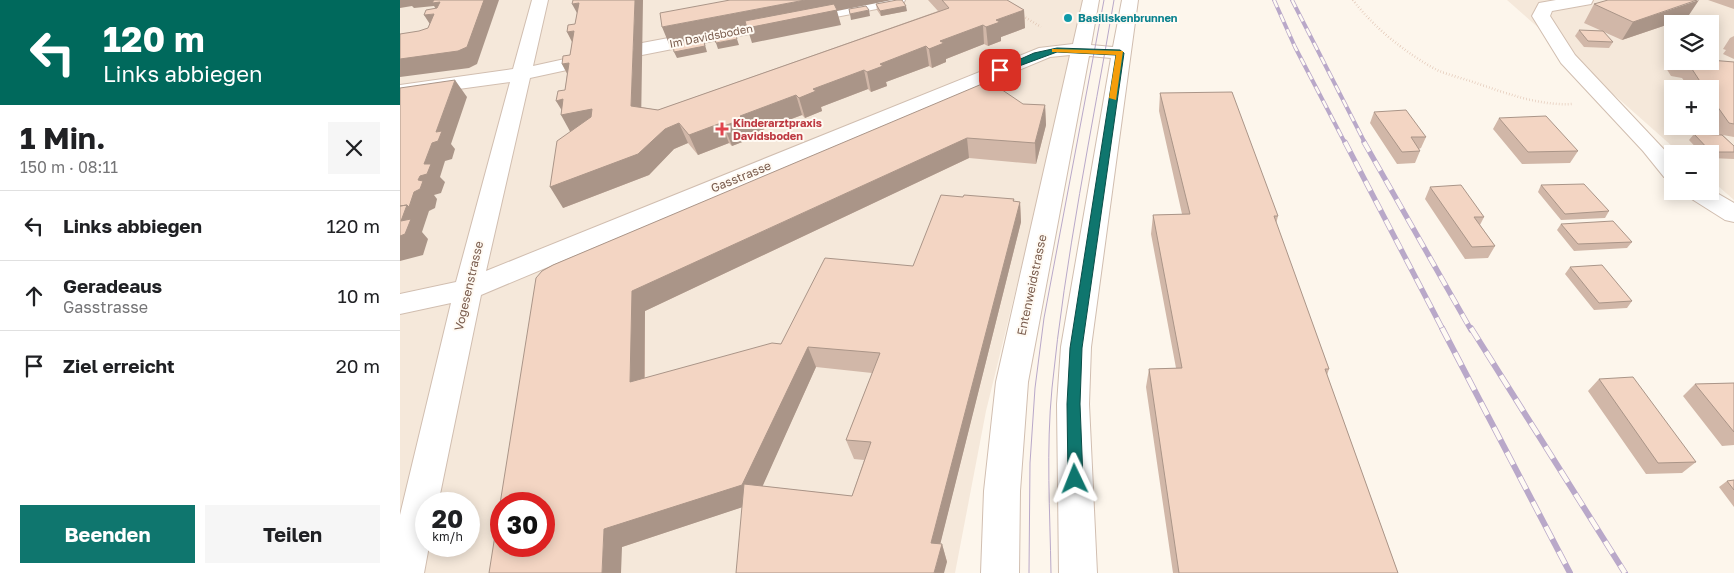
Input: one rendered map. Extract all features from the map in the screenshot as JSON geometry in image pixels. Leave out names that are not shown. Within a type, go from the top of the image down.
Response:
[{"type":"street","name":"Vogesenstrasse","points":[[406,573],[468,289],[540,0]]},
{"type":"street","name":"Im Davidsboden","points":[[642,49],[897,0]]},
{"type":"street","name":"Entenweidstrasse","points":[[1000,573],[1002,491],[1012,382],[1091,0]]},
{"type":"street","points":[[1078,573],[1073,404],[1076,348],[1120,53],[1130,0]]},
{"type":"street","points":[[1586,0],[1538,3],[1541,16],[1568,59],[1664,162]]},
{"type":"street","name":"Gasstrasse","points":[[400,304],[468,289],[1037,55],[1057,50],[1120,53]]},
{"type":"street","points":[[400,91],[523,74],[583,61]]},
{"type":"street","points":[[1710,200],[1734,214]]},
{"type":"path","points":[[1353,0],[1379,30],[1438,70],[1525,100],[1557,105],[1570,105],[1575,102]]},
{"type":"path","points":[[1017,11],[1042,27]]},
{"type":"shaded area","points":[[400,0],[1087,0],[986,411],[955,573],[400,573]]},
{"type":"shaded area","points":[[1507,0],[1734,0],[1734,200],[1719,187],[1719,145],[1671,145]]},
{"type":"building","points":[[434,0],[484,0],[467,47],[458,51],[400,59],[400,34],[428,28],[434,14],[424,15],[426,10],[437,8],[440,2],[432,3]]},
{"type":"building","points":[[573,0],[635,0],[631,106],[658,110],[949,8],[942,0],[1007,0],[1024,10],[996,20],[1000,22],[986,27],[983,25],[940,41],[944,43],[929,49],[926,46],[880,64],[883,66],[867,72],[864,70],[813,89],[816,91],[799,98],[796,95],[740,116],[743,119],[724,126],[721,123],[689,135],[679,123],[665,129],[638,154],[550,187],[557,141],[591,117],[592,109],[561,115],[563,99],[556,101],[558,91],[565,90],[569,63],[562,64],[563,56],[570,55],[574,31],[567,32],[568,25],[575,24],[579,3],[572,4]]},
{"type":"building","points":[[730,0],[805,0],[662,27],[660,13]]},
{"type":"building","points":[[902,0],[906,6],[880,11],[876,4]]},
{"type":"building","points":[[1608,0],[1697,0],[1633,22],[1594,4]]},
{"type":"building","points":[[834,4],[837,10],[747,28],[745,21]]},
{"type":"building","points":[[866,6],[869,10],[850,14],[849,9]]},
{"type":"building","points":[[1579,30],[1603,31],[1613,42],[1588,41]]},
{"type":"building","points":[[735,32],[737,39],[716,43],[714,36]]},
{"type":"building","points":[[703,38],[705,46],[674,52],[673,44]]},
{"type":"building","points":[[1719,61],[1734,62],[1734,124],[1729,123],[1719,109],[1719,80],[1699,80],[1693,70],[1719,70]]},
{"type":"building","points":[[455,80],[436,132],[442,131],[438,141],[432,143],[424,164],[431,164],[427,174],[420,176],[418,180],[423,181],[420,189],[414,192],[409,207],[407,205],[400,206],[400,88]]},
{"type":"building","points":[[989,81],[1023,104],[1045,105],[1035,143],[967,138],[632,291],[630,382],[772,343],[781,344],[825,258],[913,266],[941,195],[1014,199],[1013,201],[1020,202],[931,543],[942,544],[934,573],[736,573],[744,484],[852,496],[871,442],[846,440],[880,353],[808,347],[742,485],[604,529],[602,573],[489,573],[492,557],[555,557],[555,492],[502,492],[536,278],[542,271]]},
{"type":"building","points":[[1232,92],[1278,216],[1274,216],[1329,369],[1325,369],[1398,573],[1179,573],[1149,369],[1182,368],[1153,215],[1190,214],[1160,93]]},
{"type":"building","points":[[1406,110],[1426,137],[1411,137],[1420,151],[1402,152],[1374,112]]},
{"type":"building","points":[[1546,116],[1578,151],[1528,152],[1499,118]]},
{"type":"building","points":[[1695,135],[1722,135],[1734,146],[1734,152],[1719,152],[1719,145],[1704,145]]},
{"type":"building","points":[[1584,184],[1609,211],[1565,214],[1541,185]]},
{"type":"building","points":[[1461,185],[1484,217],[1474,217],[1495,246],[1472,247],[1430,187]]},
{"type":"building","points":[[407,205],[401,221],[411,219],[405,234],[400,236],[400,206]]},
{"type":"building","points":[[1613,221],[1632,242],[1578,244],[1561,224]]},
{"type":"building","points":[[1602,265],[1632,301],[1599,303],[1570,267]]},
{"type":"building","points":[[1633,377],[1696,462],[1658,463],[1599,379]]},
{"type":"building","points":[[1734,383],[1734,432],[1695,384]]},
{"type":"building","points":[[1734,480],[1734,490],[1727,481]]},
{"type":"tram line","points":[[1029,573],[1030,463],[1035,388],[1044,318],[1104,0]]},
{"type":"tram line","points":[[1051,573],[1049,504],[1050,411],[1057,339],[1114,0]]},
{"type":"railway","points":[[1274,0],[1295,47],[1345,143]]},
{"type":"railway","points":[[1292,0],[1365,143]]},
{"type":"railway","points":[[1345,142],[1443,330]]},
{"type":"railway","points":[[1364,142],[1471,330]]},
{"type":"railway","points":[[1442,328],[1570,573]]},
{"type":"railway","points":[[1471,328],[1625,573]]},
{"type":"slow traffic","points":[[1055,50],[1120,53],[1113,98]]},
{"type":"place","name":"Basiliskenbrunnen","points":[[1068,18]]},
{"type":"place","name":"Kinderarztpraxis Davidsboden","points":[[722,129]]},
{"type":"route","points":[[1000,70],[1037,55],[1057,50],[1120,53],[1076,348],[1073,404],[1075,479]]}]
